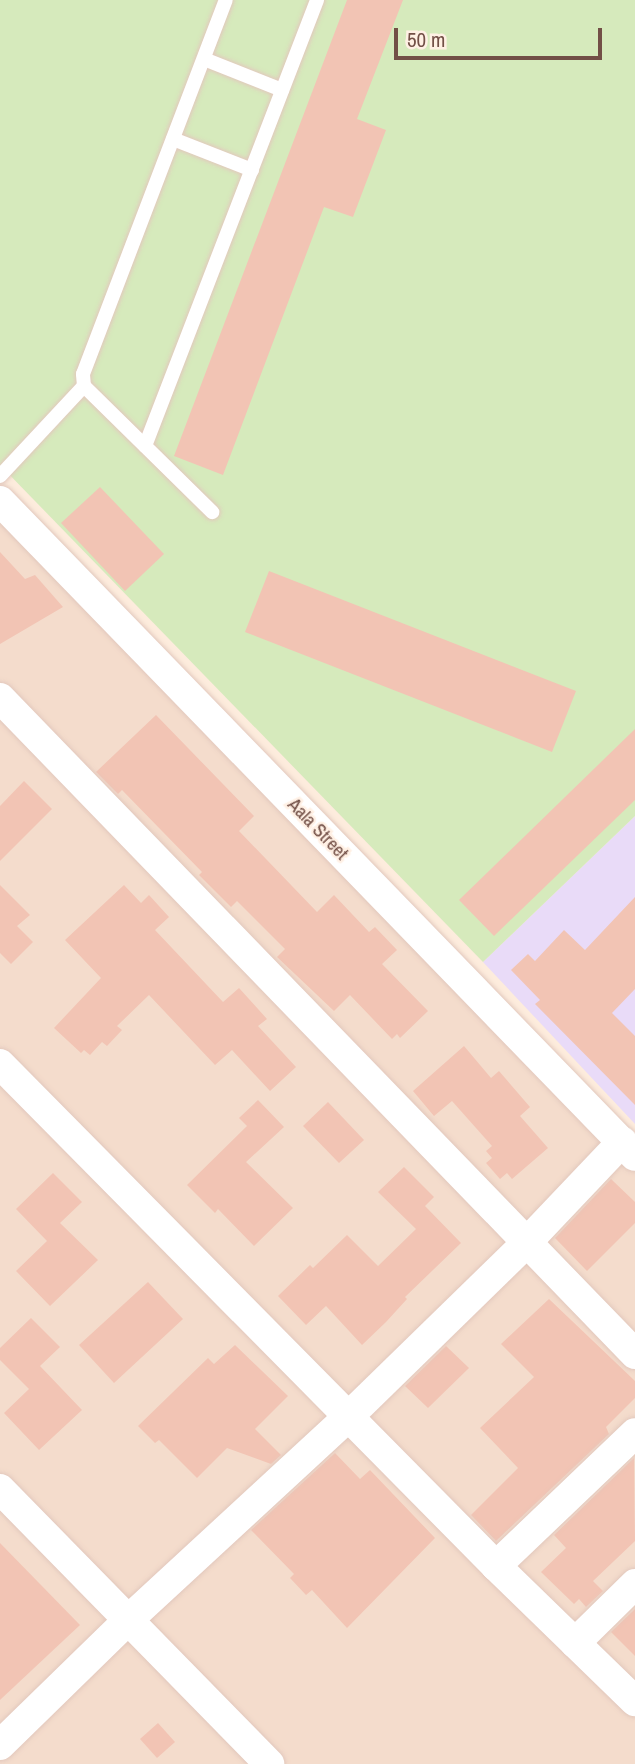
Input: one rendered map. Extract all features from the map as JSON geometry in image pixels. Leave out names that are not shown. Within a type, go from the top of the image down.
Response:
[{"type":"street","name":"Aala Street","points":[[0,501],[628,1149]]},
{"type":"street","points":[[0,698],[635,1353]]},
{"type":"street","points":[[0,1064],[350,1415],[496,1566],[635,1701]]},
{"type":"street","points":[[0,1745],[127,1620],[350,1415],[528,1241],[628,1149]]},
{"type":"street","points":[[496,1566],[635,1433]]},
{"type":"street","points":[[0,1489],[269,1764]]},
{"type":"street","points":[[575,1643],[635,1584]]},
{"type":"lane","points":[[212,512],[84,386],[83,374],[226,0]]},
{"type":"lane","points":[[145,446],[317,0]]},
{"type":"lane","points":[[204,59],[282,90]]},
{"type":"lane","points":[[173,139],[252,170]]},
{"type":"lane","points":[[0,476],[84,386]]},
{"type":"shaded area","points":[[0,504],[635,1165],[635,1764],[0,1764]]},
{"type":"shaded area","points":[[635,816],[635,1124],[483,962]]},
{"type":"green space","points":[[0,0],[635,0],[635,816],[483,962],[0,465]]},
{"type":"building","points":[[347,0],[403,0],[357,119],[386,130],[353,217],[324,207],[223,475],[174,456]]},
{"type":"building","points":[[100,487],[164,554],[125,591],[61,523]]},
{"type":"building","points":[[0,552],[25,579],[35,575],[63,607],[0,644]]},
{"type":"building","points":[[269,571],[576,691],[552,752],[245,632]]},
{"type":"building","points":[[156,715],[254,816],[239,831],[317,912],[334,895],[369,932],[375,927],[397,950],[382,964],[428,1011],[400,1038],[397,1034],[392,1039],[350,995],[334,1011],[277,957],[285,949],[237,901],[231,907],[199,875],[202,872],[122,790],[118,794],[96,772]]},
{"type":"building","points":[[635,729],[635,800],[494,936],[459,900]]},
{"type":"building","points":[[24,781],[52,809],[0,861],[0,806]]},
{"type":"building","points":[[0,885],[30,915],[17,926],[33,942],[11,964],[0,953]]},
{"type":"building","points":[[124,885],[141,903],[149,895],[169,917],[155,930],[223,1002],[239,988],[267,1019],[258,1026],[296,1067],[270,1091],[232,1050],[215,1065],[149,995],[117,1026],[122,1030],[107,1046],[102,1042],[90,1055],[84,1050],[81,1053],[54,1028],[101,978],[65,940]]},
{"type":"building","points":[[635,897],[635,989],[612,1013],[635,1036],[635,1105],[535,1004],[540,1000],[511,970],[528,954],[535,961],[564,930],[585,950]]},
{"type":"building","points":[[464,1046],[491,1078],[499,1071],[530,1107],[520,1116],[548,1148],[512,1179],[507,1173],[500,1179],[486,1163],[492,1158],[486,1151],[492,1146],[452,1101],[434,1116],[413,1091]]},
{"type":"building","points":[[258,1100],[284,1127],[246,1162],[293,1208],[254,1246],[218,1209],[215,1213],[187,1185],[247,1126],[239,1118]]},
{"type":"building","points":[[328,1102],[364,1140],[339,1163],[303,1126]]},
{"type":"building","points":[[404,1167],[434,1197],[425,1206],[461,1243],[405,1297],[407,1299],[362,1345],[326,1306],[306,1325],[278,1296],[310,1265],[313,1268],[347,1235],[378,1266],[416,1229],[378,1192]]},
{"type":"building","points":[[53,1173],[82,1202],[60,1223],[98,1260],[50,1306],[16,1271],[47,1241],[16,1209]]},
{"type":"building","points":[[611,1179],[635,1202],[635,1223],[587,1271],[555,1238]]},
{"type":"building","points":[[148,1282],[183,1319],[114,1383],[79,1345]]},
{"type":"building","points":[[549,1299],[635,1381],[635,1398],[606,1427],[609,1434],[496,1541],[471,1515],[518,1468],[480,1428],[534,1377],[501,1344]]},
{"type":"building","points":[[31,1318],[60,1347],[40,1366],[82,1410],[39,1450],[4,1413],[29,1389],[0,1360],[0,1348]]},
{"type":"building","points":[[235,1345],[288,1396],[255,1429],[281,1455],[271,1464],[227,1448],[197,1478],[159,1440],[155,1443],[138,1426],[208,1358],[214,1364]]},
{"type":"building","points":[[446,1346],[469,1368],[428,1408],[405,1386]]},
{"type":"building","points":[[335,1453],[360,1479],[370,1470],[435,1538],[347,1628],[312,1590],[306,1595],[290,1578],[294,1574],[251,1530]]},
{"type":"building","points":[[634,1458],[635,1541],[593,1581],[603,1591],[586,1607],[579,1599],[574,1604],[541,1572],[566,1548],[554,1535]]},
{"type":"building","points":[[0,1543],[80,1625],[0,1700]]},
{"type":"building","points":[[635,1609],[635,1656],[611,1632]]},
{"type":"building","points":[[158,1723],[175,1742],[157,1758],[140,1739]]}]
